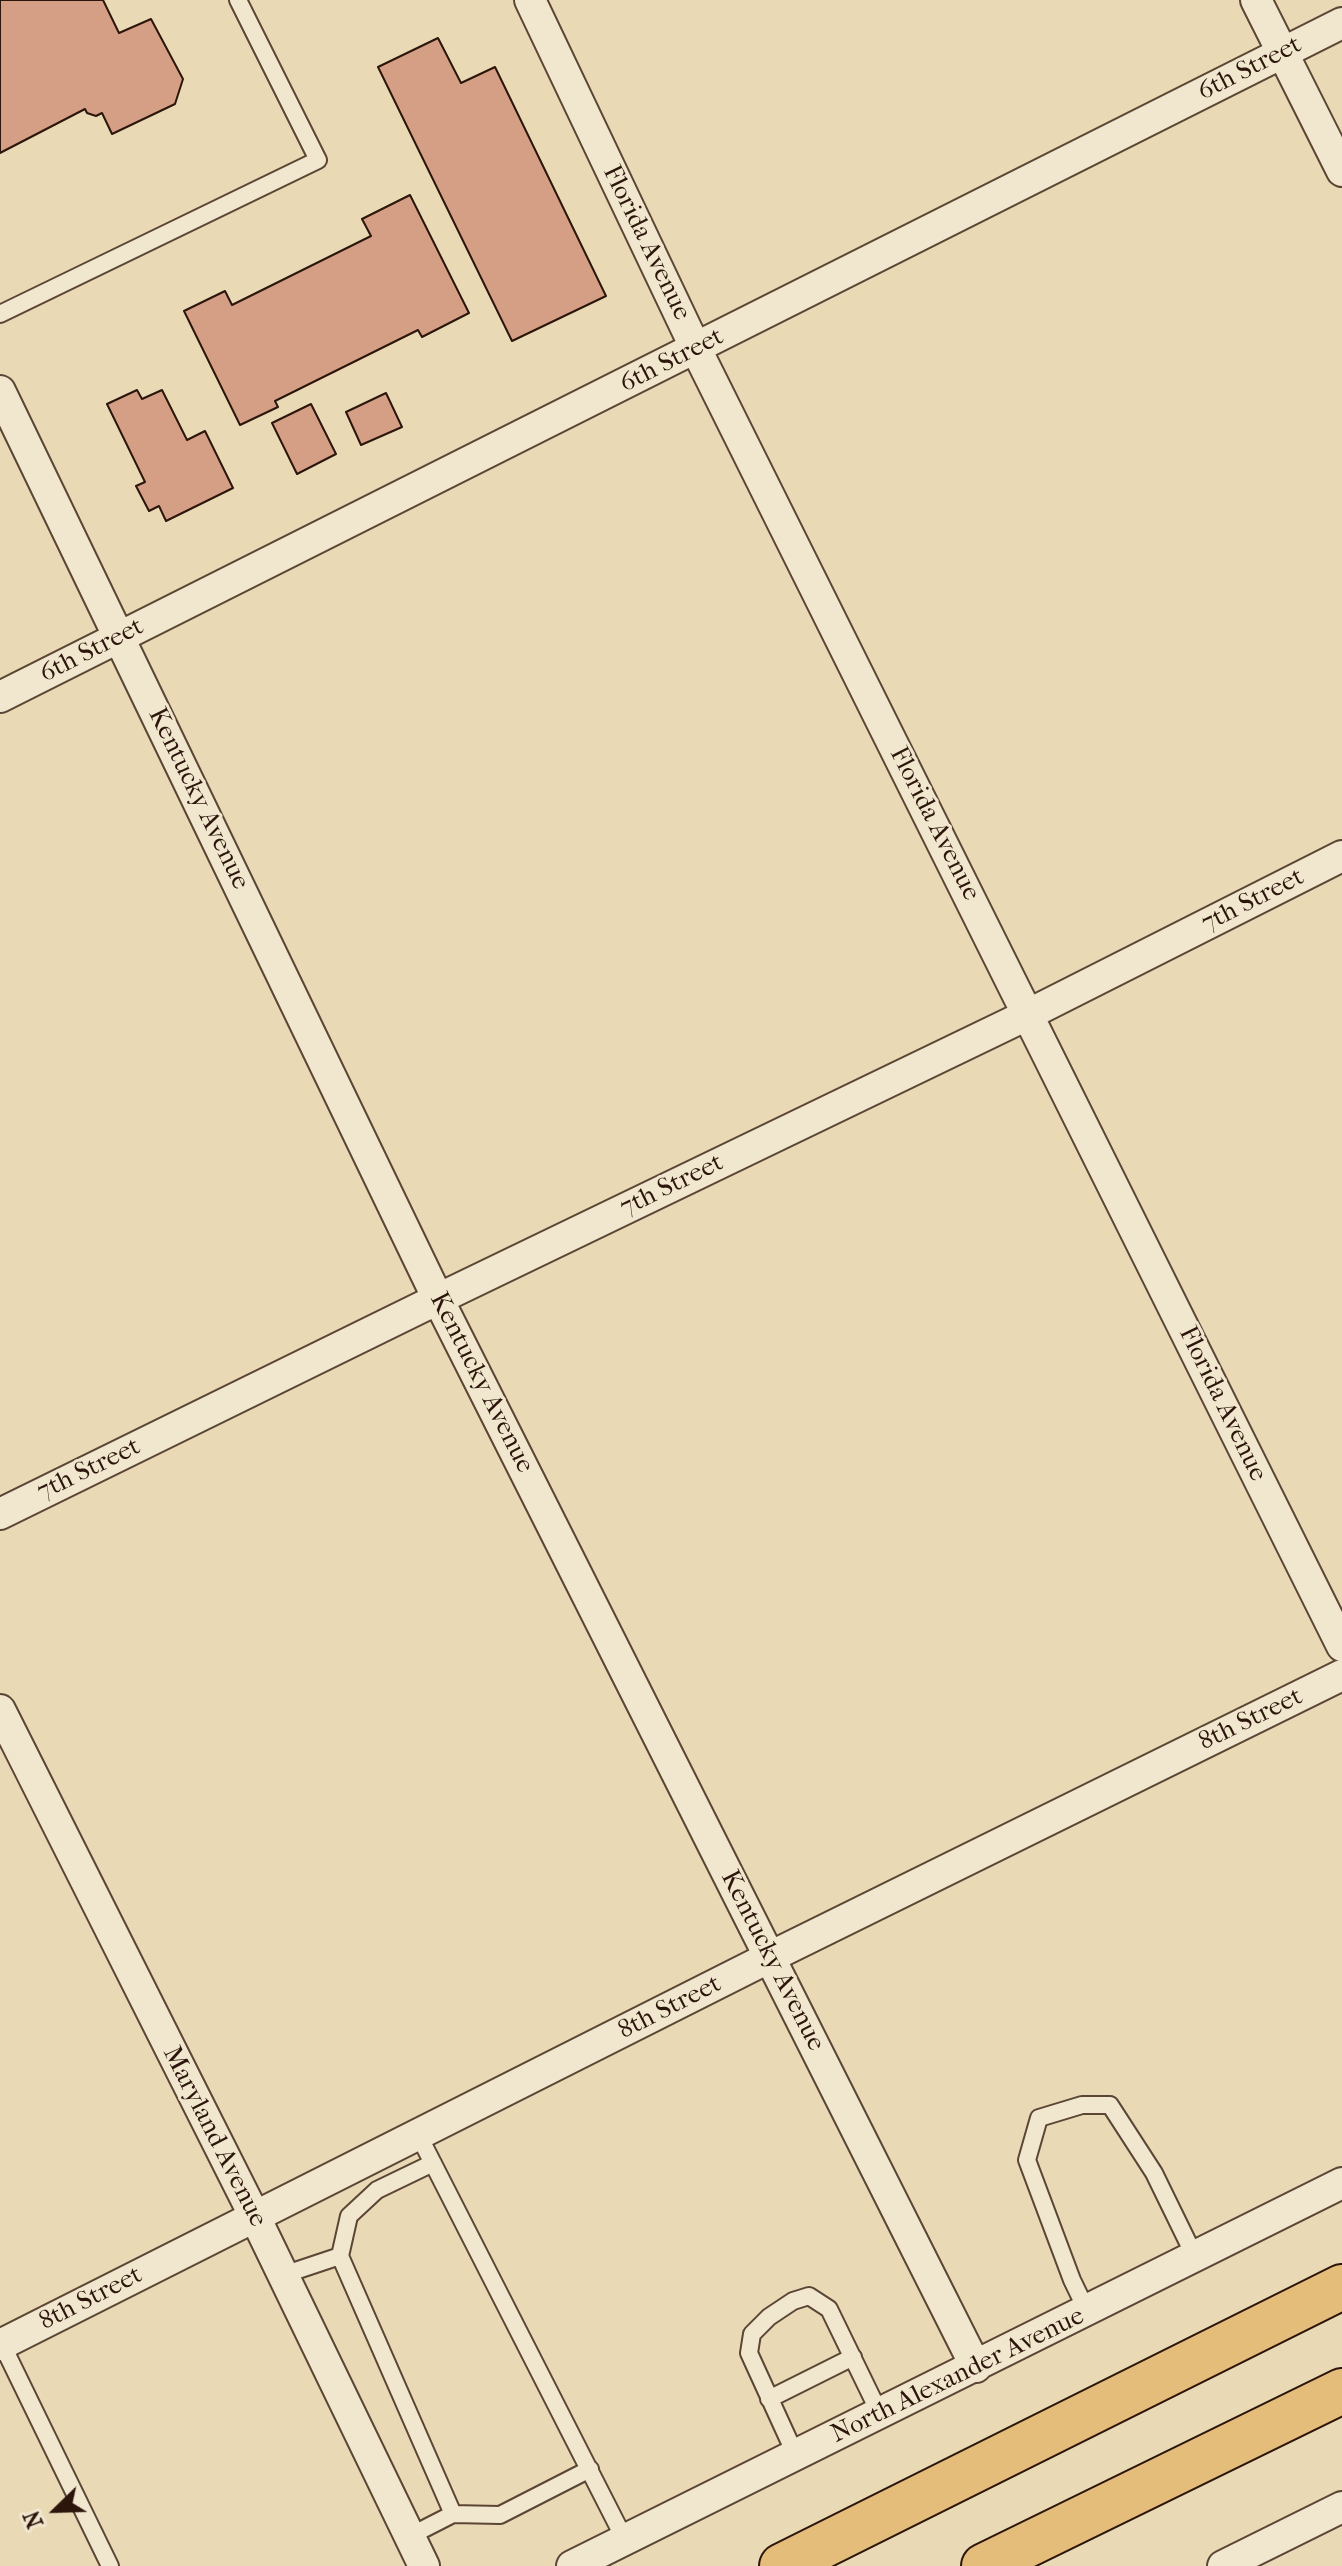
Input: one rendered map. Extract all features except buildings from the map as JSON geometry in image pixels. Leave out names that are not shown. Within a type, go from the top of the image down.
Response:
[{"type":"main road","points":[[782,2566],[1342,2287]]},
{"type":"main road","points":[[984,2566],[1342,2391]]},
{"type":"street","name":"Florida Avenue","points":[[530,0],[696,349],[1342,1646]]},
{"type":"street","points":[[1256,0],[1342,171]]},
{"type":"street","name":"6th Street","points":[[0,697],[1342,23]]},
{"type":"street","name":"Kentucky Avenue","points":[[0,391],[438,1299],[976,2367]]},
{"type":"street","name":"7th Street","points":[[0,1514],[1029,1014],[1342,856]]},
{"type":"street","name":"8th Street","points":[[1,2345],[770,1957],[1342,1675]]},
{"type":"street","name":"Maryland Avenue","points":[[0,1710],[255,2217],[424,2566]]},
{"type":"street","name":"North Alexander Avenue","points":[[572,2566],[1342,2183]]},
{"type":"street","points":[[1223,2566],[1342,2507]]},
{"type":"lane","points":[[0,314],[318,160],[241,1]]},
{"type":"lane","points":[[1087,2311],[1072,2280],[1027,2160],[1039,2118],[1082,2105],[1110,2105],[1154,2173],[1195,2257]]},
{"type":"lane","points":[[418,2134],[625,2540]]},
{"type":"lane","points":[[433,2163],[377,2190],[349,2216],[340,2256],[453,2514]]},
{"type":"lane","points":[[283,2275],[340,2256]]},
{"type":"lane","points":[[796,2456],[749,2353],[752,2334],[769,2317],[793,2301],[809,2296],[829,2309],[880,2414]]},
{"type":"lane","points":[[1,2345],[110,2566]]},
{"type":"lane","points":[[769,2399],[853,2357]]},
{"type":"lane","points":[[410,2536],[453,2514],[500,2515],[590,2469]]}]
